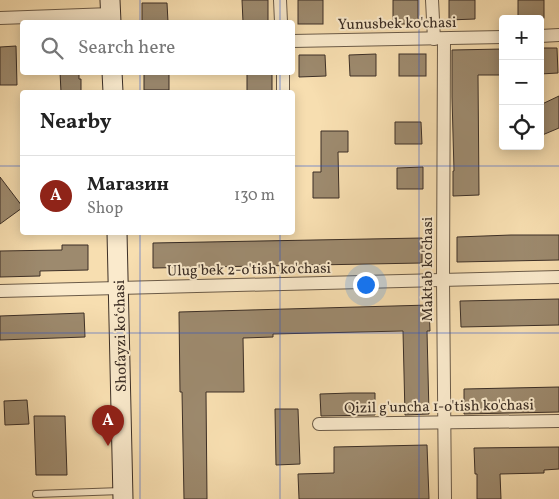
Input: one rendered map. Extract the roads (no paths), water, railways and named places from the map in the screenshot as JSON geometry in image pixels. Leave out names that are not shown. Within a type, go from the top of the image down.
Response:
[{"type":"street","points":[[280,0],[281,20]]},
{"type":"street","name":"Maktab ko'chasi","points":[[432,0],[439,39],[445,499]]},
{"type":"street","points":[[0,18],[111,12]]},
{"type":"street","points":[[544,36],[559,35]]},
{"type":"street","name":"Yunusbek ko'chasi","points":[[295,42],[499,37]]},
{"type":"street","points":[[112,75],[113,90]]},
{"type":"street","points":[[283,75],[283,90]]},
{"type":"street","name":"Shofayzi koʻchasi","points":[[117,235],[123,495]]},
{"type":"street","name":"Ulug'bek 2-o'tish ko'chasi","points":[[0,291],[559,277]]},
{"type":"street","name":"Qizil g'uncha 1-o'tish ko'chasi","points":[[319,424],[559,421]]},
{"type":"lane","points":[[36,494],[123,495]]},
{"type":"place","name":"Магазин","points":[[108,446]]}]
